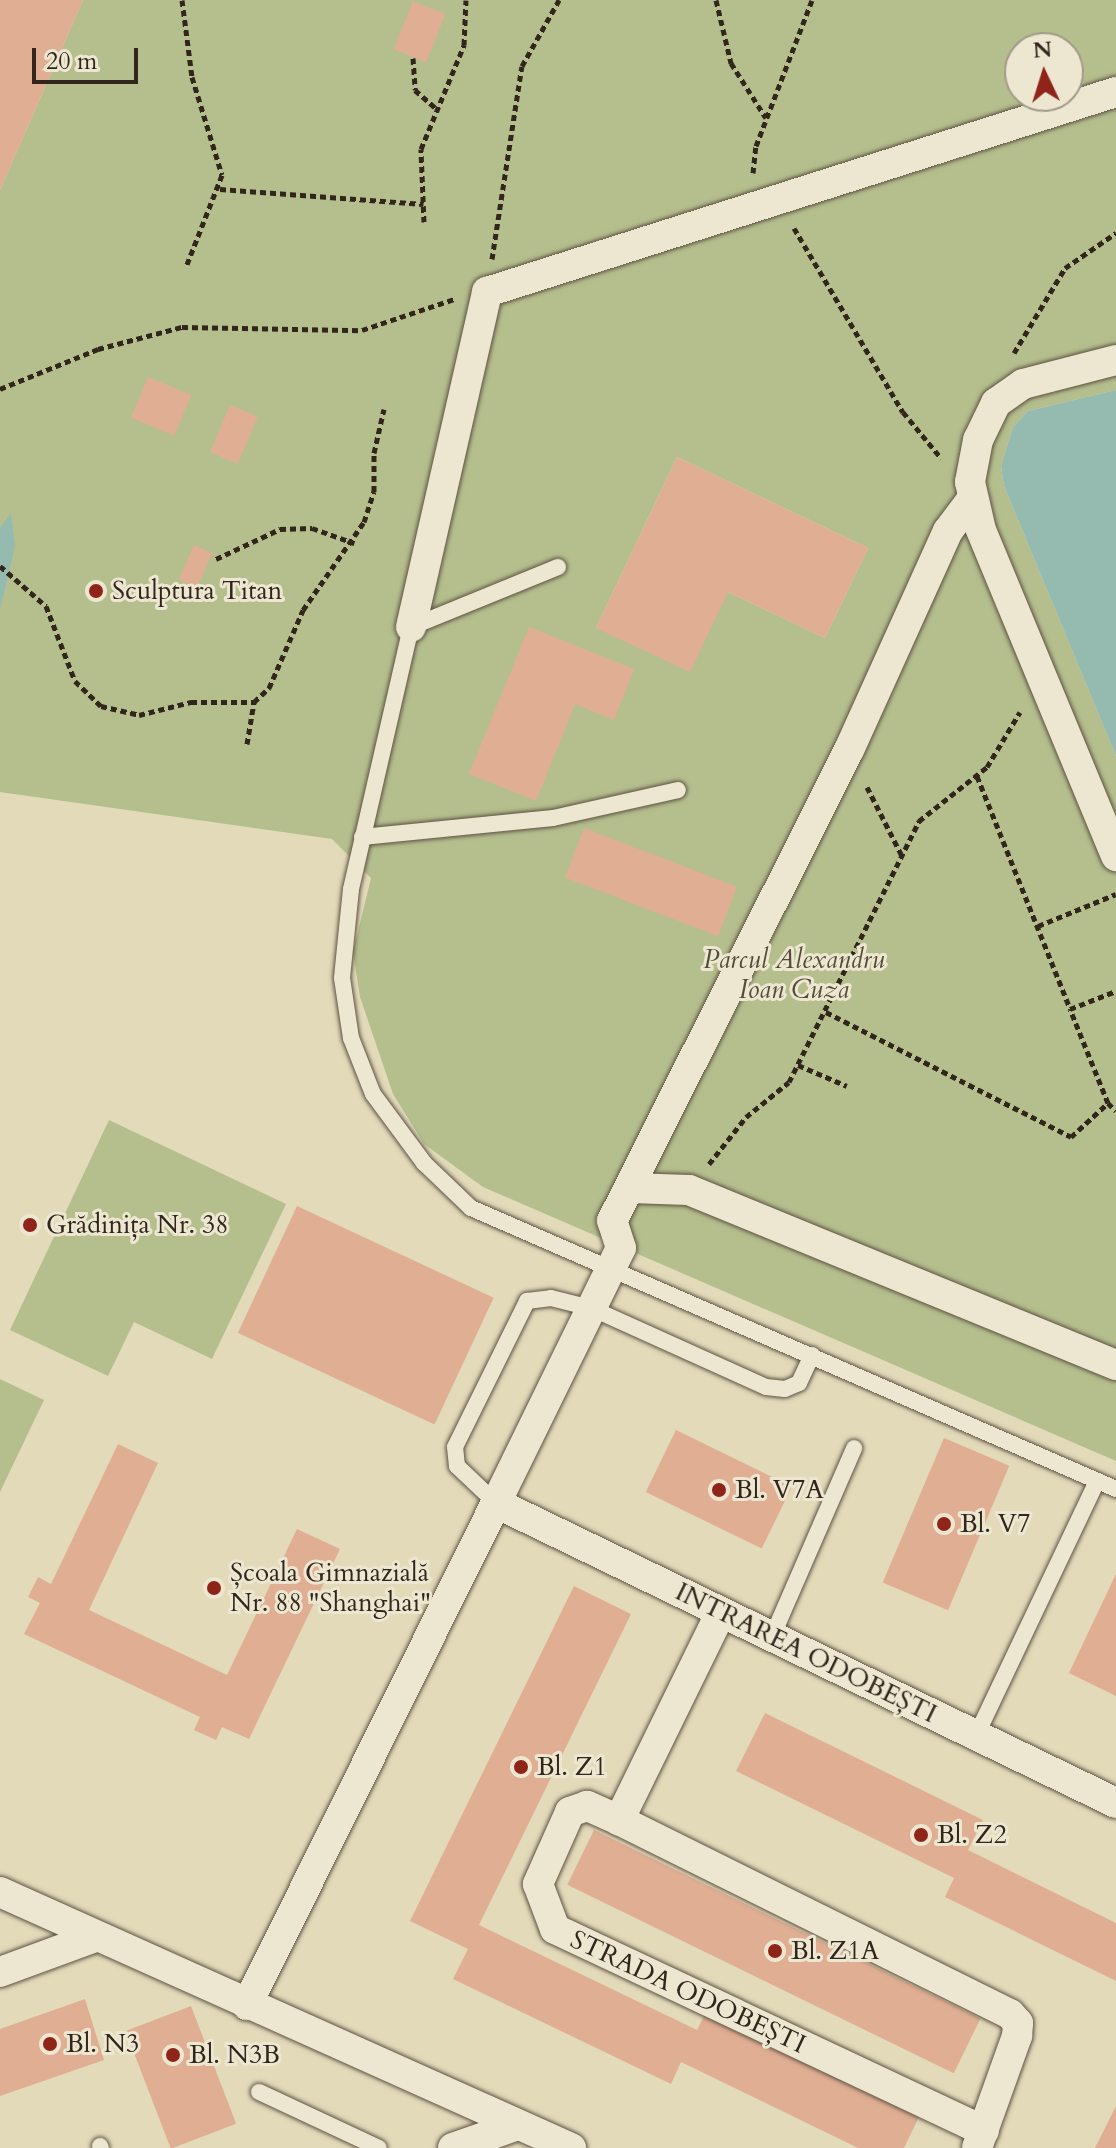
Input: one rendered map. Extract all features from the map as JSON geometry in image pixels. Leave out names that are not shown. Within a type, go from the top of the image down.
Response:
[{"type":"street","points":[[411,627],[487,292],[755,210],[1116,92]]},
{"type":"street","points":[[1116,360],[1023,384],[996,403],[973,453],[972,499],[1116,856]]},
{"type":"street","points":[[247,2005],[615,1259],[612,1221],[849,750],[948,531],[972,499]]},
{"type":"street","points":[[630,1188],[689,1190],[1116,1365]]},
{"type":"street","name":"INTRAREA ODOBEȘTI","points":[[496,1503],[1116,1803]]},
{"type":"street","points":[[619,1820],[721,1612]]},
{"type":"street","name":"STRADA ODOBEȘTI","points":[[587,1806],[619,1820],[1010,2014],[1018,2023],[1017,2036],[981,2140],[555,1929],[538,1884],[570,1812],[587,1806]]},
{"type":"street","points":[[0,1892],[571,2148]]},
{"type":"street","points":[[0,1972],[95,1937]]},
{"type":"street","points":[[453,2148],[518,2125]]},
{"type":"lane","points":[[558,567],[411,627],[362,837],[342,978],[351,1038],[373,1094],[424,1163],[471,1208],[615,1259],[812,1355],[1116,1489]]},
{"type":"lane","points":[[362,837],[553,818],[678,790]]},
{"type":"lane","points":[[496,1503],[457,1466],[455,1447],[527,1301],[551,1298],[591,1308],[766,1387],[785,1389],[799,1383],[812,1355]]},
{"type":"lane","points":[[772,1637],[854,1448]]},
{"type":"lane","points":[[976,1736],[1097,1481]]},
{"type":"lane","points":[[259,2092],[379,2148]]},
{"type":"path","points":[[182,0],[187,54],[198,102],[219,155],[220,189],[186,267]]},
{"type":"path","points":[[424,222],[421,149],[464,45],[466,0]]},
{"type":"path","points":[[487,292],[522,66],[559,0]]},
{"type":"path","points":[[716,0],[731,63],[766,118]]},
{"type":"path","points":[[755,210],[753,165],[766,118],[812,0]]},
{"type":"path","points":[[413,58],[415,90],[437,109]]},
{"type":"path","points":[[220,189],[423,204]]},
{"type":"path","points":[[790,221],[903,412],[972,499]]},
{"type":"path","points":[[996,403],[1016,347],[1052,285],[1079,255],[1116,233]]},
{"type":"path","points":[[0,389],[98,349],[166,330],[227,326],[362,330],[386,326],[445,301]]},
{"type":"path","points":[[247,744],[254,702],[269,688],[303,610],[354,543],[374,492],[374,453],[384,409]]},
{"type":"path","points":[[216,559],[280,529],[312,528],[354,543]]},
{"type":"path","points":[[0,566],[46,606],[75,681],[101,706],[139,715],[191,702],[254,702]]},
{"type":"path","points":[[689,1190],[746,1117],[789,1082],[919,821],[977,775],[1042,676]]},
{"type":"path","points":[[849,750],[902,856]]},
{"type":"path","points":[[977,775],[1108,1103],[1116,1111]]},
{"type":"path","points":[[1038,926],[1116,894]]},
{"type":"path","points":[[1070,1009],[1116,991]]},
{"type":"path","points":[[826,1012],[1071,1137],[1108,1103]]},
{"type":"path","points":[[798,1065],[847,1086]]},
{"type":"green space","name":"Parcul Alexandru Ioan Cuza","points":[[83,0],[1116,0],[1116,390],[1028,411],[1013,427],[1001,466],[1004,486],[1116,756],[1116,1461],[483,1187],[424,1144],[393,1094],[360,997],[353,952],[371,878],[332,839],[0,792],[0,190]],"holes":[[[677,457],[868,548],[825,638],[728,592],[596,628]]]},
{"type":"green space","points":[[109,1120],[286,1204],[212,1359],[134,1322],[108,1376],[10,1330]]},
{"type":"green space","points":[[0,1379],[44,1400],[0,1492]]},
{"type":"water","points":[[1116,390],[1116,756],[1004,486],[1001,466],[1013,427],[1028,411]]},
{"type":"water","points":[[11,513],[15,546],[0,610],[0,528]]},
{"type":"building","points":[[0,0],[83,0],[0,190]]},
{"type":"building","points":[[413,1],[445,14],[426,62],[394,49]]},
{"type":"building","points":[[148,377],[191,395],[174,436],[131,418]]},
{"type":"building","points":[[230,405],[258,417],[238,464],[210,452]]},
{"type":"building","points":[[677,457],[868,548],[825,638],[728,592],[690,672],[596,628]]},
{"type":"building","points":[[194,545],[212,553],[197,588],[179,580]]},
{"type":"building","points":[[529,627],[634,669],[614,720],[575,704],[536,801],[469,774]]},
{"type":"building","points":[[584,828],[737,887],[718,936],[565,877]]},
{"type":"building","points":[[297,1206],[494,1298],[435,1425],[238,1333]]},
{"type":"building","name":"Bl. V7A","points":[[676,1430],[792,1487],[762,1549],[646,1492]]},
{"type":"building","name":"Bl. V7","points":[[944,1438],[1009,1466],[948,1610],[883,1583]]},
{"type":"building","points":[[118,1444],[158,1463],[89,1610],[227,1675],[297,1529],[340,1549],[249,1739],[222,1727],[216,1740],[194,1730],[200,1717],[24,1634],[40,1603],[28,1597],[38,1577],[51,1584]]},
{"type":"building","points":[[1116,1574],[1116,1696],[1069,1673]]},
{"type":"building","name":"Bl. Z1","points":[[574,1586],[631,1614],[479,1925],[697,2030],[705,2014],[919,2117],[904,2148],[858,2148],[681,2062],[671,2084],[453,1979],[468,1949],[410,1921]]},
{"type":"building","name":"Bl. Z2","points":[[765,1713],[983,1820],[968,1850],[1116,1923],[1116,1981],[945,1897],[954,1878],[736,1771]]},
{"type":"building","name":"Bl. Z1A","points":[[594,1830],[980,2018],[954,2073],[567,1885]]},
{"type":"building","name":"Bl. N3","points":[[85,1999],[104,2060],[0,2096],[0,2029]]},
{"type":"building","name":"Bl. N3B","points":[[191,2006],[236,2124],[171,2148],[126,2031]]},
{"type":"building","points":[[1116,2106],[1116,2148],[1095,2148]]},
{"type":"place","name":"Sculptura Titan","points":[[96,591]]},
{"type":"place","name":"Grădinița Nr. 38","points":[[30,1225]]},
{"type":"place","name":"Bl. V7A","points":[[719,1490]]},
{"type":"place","name":"Bl. V7","points":[[944,1524]]},
{"type":"place","name":"Școala Gimnazială Nr. 88 \"Shanghai\"","points":[[214,1588]]},
{"type":"place","name":"Bl. Z1","points":[[521,1767]]},
{"type":"place","name":"Bl. Z2","points":[[921,1835]]},
{"type":"place","name":"Bl. Z1A","points":[[775,1951]]},
{"type":"place","name":"Bl. N3","points":[[50,2044]]},
{"type":"place","name":"Bl. N3B","points":[[173,2055]]}]
